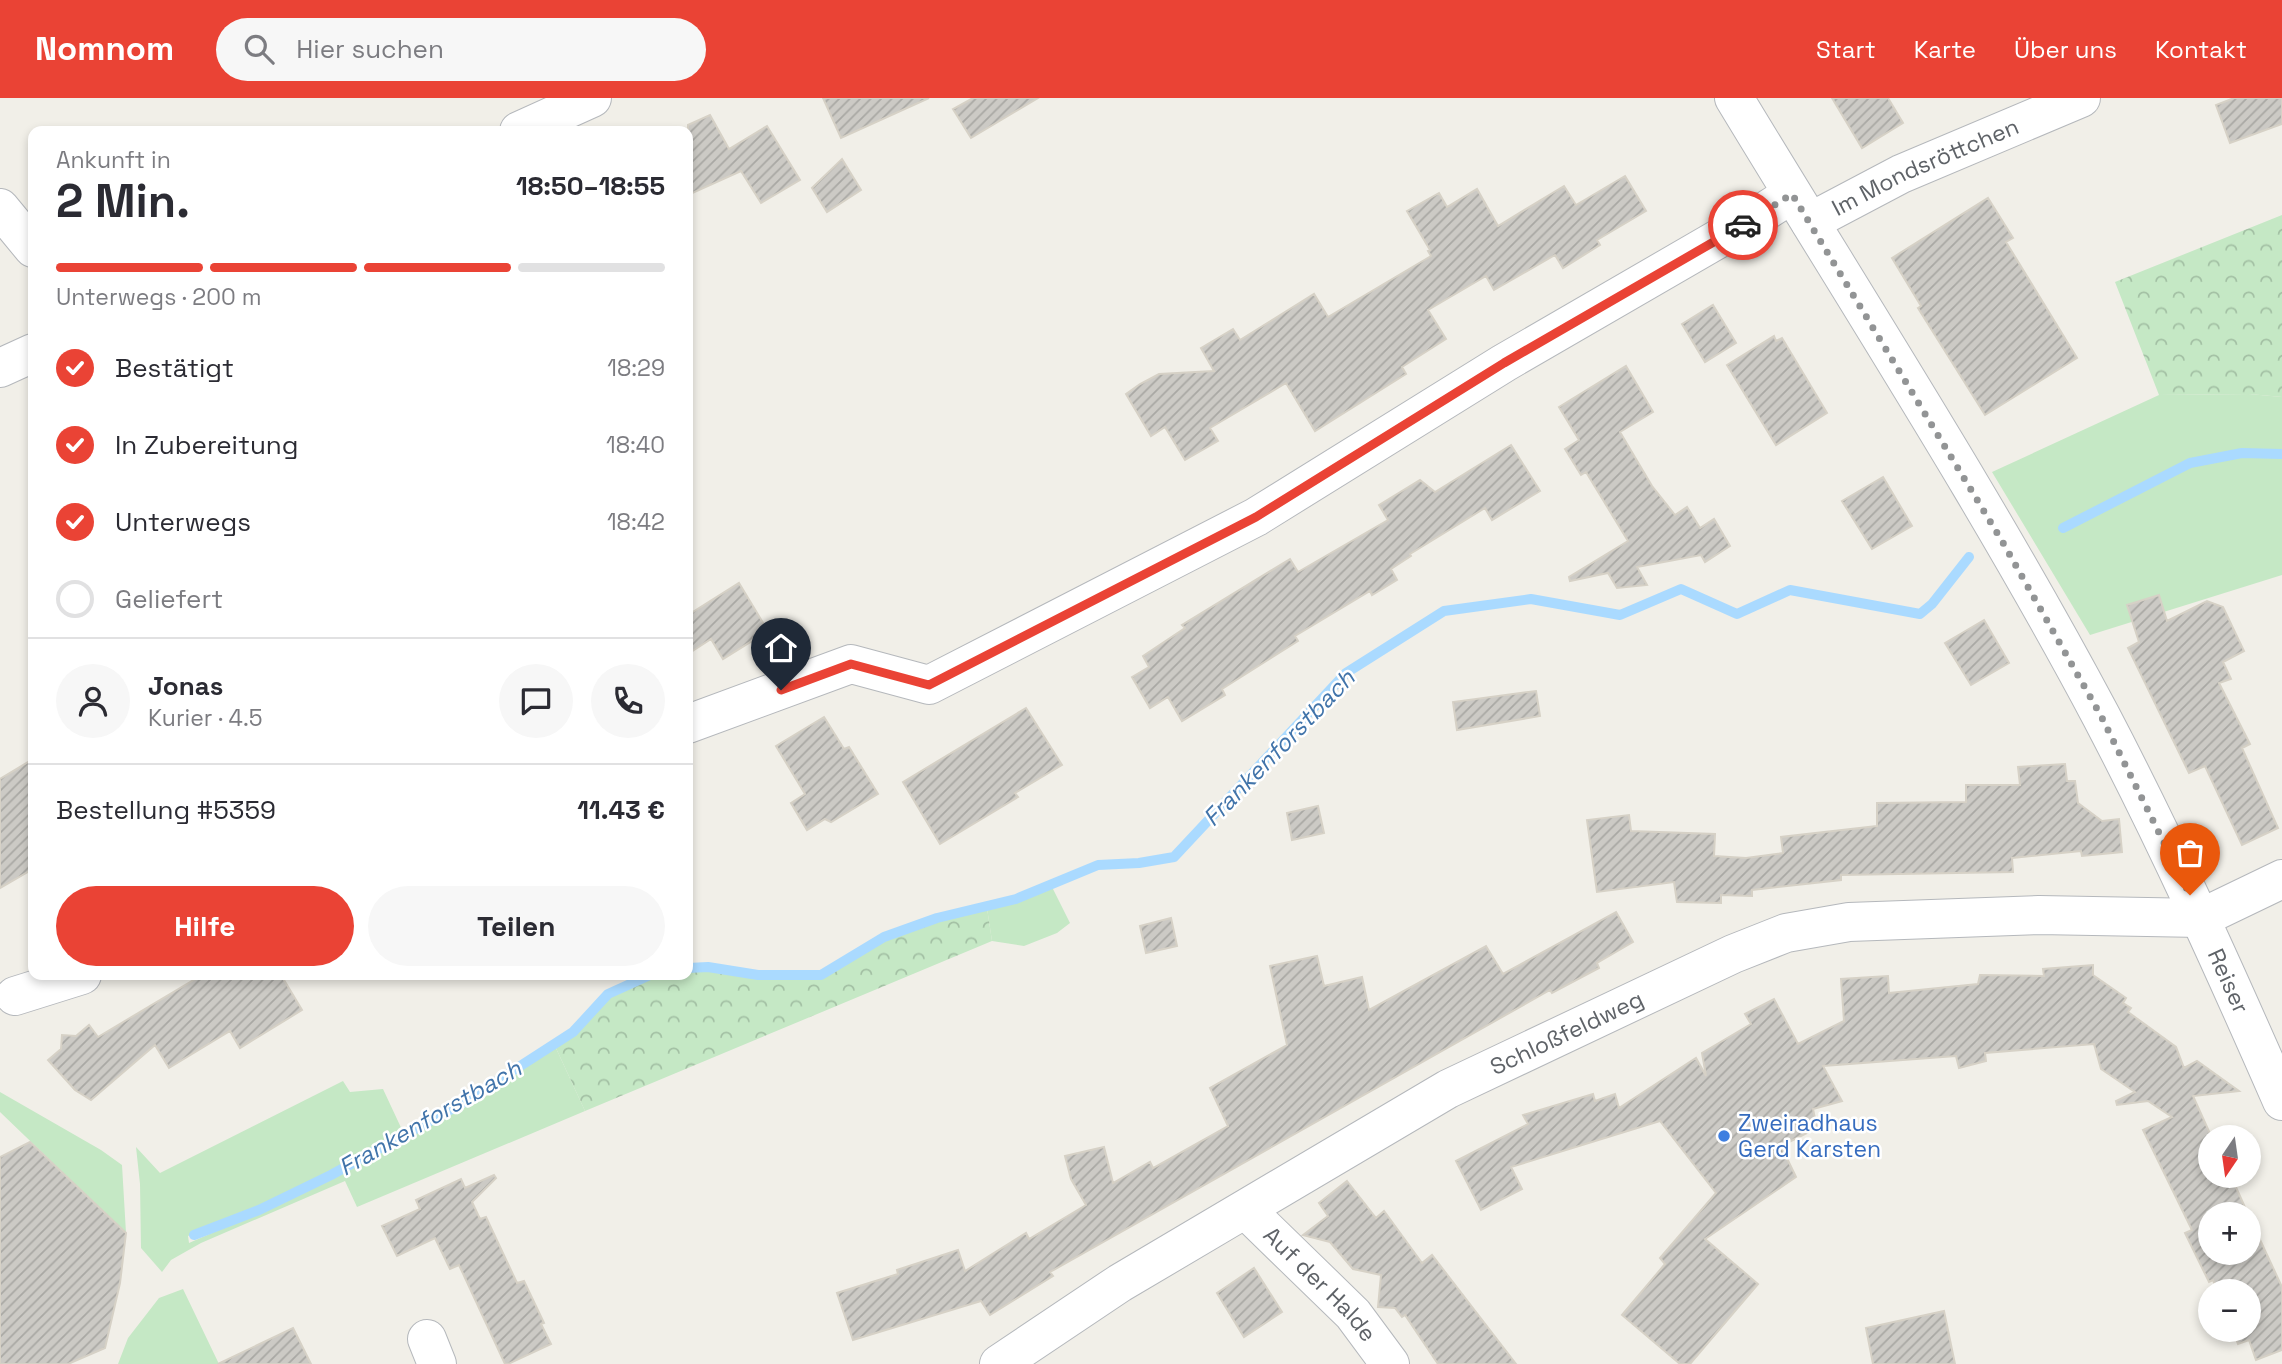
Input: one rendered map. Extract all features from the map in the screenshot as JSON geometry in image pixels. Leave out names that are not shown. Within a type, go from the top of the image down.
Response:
[{"type":"street","points":[[530,126],[592,98]]},
{"type":"street","name":"Reiser","points":[[1734,98],[1996,530],[2101,716],[2202,918],[2282,1101]]},
{"type":"street","name":"Im Mondsröttchen","points":[[693,722],[851,664],[929,685],[1256,517],[1504,363],[1756,217],[1801,208],[1900,174],[2081,98]]},
{"type":"street","points":[[0,208],[28,242]]},
{"type":"street","points":[[0,368],[28,355]]},
{"type":"street","points":[[2202,918],[2282,879]]},
{"type":"street","name":"Schloßfeldweg","points":[[999,1364],[1120,1283],[1448,1089],[1733,954],[1786,933],[1863,921],[2039,915],[2202,918]]},
{"type":"street","points":[[15,996],[66,980]]},
{"type":"street","name":"Auf der Halde","points":[[1246,1210],[1353,1314],[1390,1364]]},
{"type":"green space","points":[[2282,215],[2282,397],[2249,394],[2159,395],[2115,282]]},
{"type":"green space","points":[[2249,394],[2282,397],[2282,575],[2090,635],[1992,472],[2159,395]]},
{"type":"green space","points":[[1051,885],[1070,923],[1057,933],[1024,946],[992,941],[987,908],[1024,899]]},
{"type":"green space","points":[[987,908],[992,941],[585,1111],[555,1046],[588,1022],[606,998],[624,986],[641,980],[693,980],[693,969],[717,968],[772,979],[817,979],[899,932]]},
{"type":"green space","points":[[555,1046],[585,1111],[357,1207],[345,1181],[201,1243],[171,1260],[162,1272],[141,1248],[140,1184],[136,1147],[160,1173],[343,1081],[350,1092],[383,1089],[404,1134],[297,1188],[188,1236],[189,1243],[343,1172],[490,1094]]},
{"type":"green space","points":[[0,1092],[122,1165],[126,1233],[0,1112]]},
{"type":"green space","points":[[183,1289],[219,1364],[118,1364],[128,1338],[159,1298]]},
{"type":"building","points":[[823,98],[929,98],[841,138]]},
{"type":"building","points":[[973,98],[1038,98],[971,138],[953,109]]},
{"type":"building","points":[[1832,98],[1888,98],[1903,123],[1862,148]]},
{"type":"building","points":[[2234,98],[2282,98],[2282,124],[2230,143],[2216,105]]},
{"type":"building","points":[[710,115],[729,149],[767,126],[800,180],[761,203],[741,171],[693,193],[693,126],[688,125]]},
{"type":"building","points":[[842,159],[861,190],[827,212],[812,188]]},
{"type":"building","points":[[1625,176],[1646,211],[1597,240],[1600,245],[1563,268],[1555,255],[1494,290],[1486,276],[1428,310],[1446,339],[1402,367],[1406,374],[1315,431],[1286,383],[1210,428],[1218,441],[1185,460],[1165,427],[1151,436],[1126,394],[1159,374],[1214,371],[1201,348],[1233,329],[1240,340],[1314,294],[1328,317],[1431,256],[1407,211],[1439,193],[1447,207],[1477,189],[1498,226],[1564,186],[1576,205]]},
{"type":"building","points":[[1988,198],[2013,238],[2006,242],[2077,358],[1985,415],[1918,308],[1921,306],[1892,258]]},
{"type":"building","points":[[1713,305],[1736,343],[1705,362],[1682,324]]},
{"type":"building","points":[[1774,336],[1776,341],[1782,338],[1827,413],[1776,445],[1727,365]]},
{"type":"building","points":[[1626,366],[1653,412],[1620,432],[1652,486],[1675,515],[1687,507],[1700,528],[1714,519],[1730,546],[1705,562],[1701,555],[1637,567],[1647,585],[1617,588],[1608,573],[1570,581],[1569,577],[1628,541],[1586,472],[1581,475],[1565,449],[1579,440],[1559,407]]},
{"type":"building","points":[[1511,445],[1540,491],[1492,520],[1485,508],[1410,554],[1411,556],[1391,569],[1397,580],[1372,595],[1370,591],[1295,636],[1298,641],[1222,689],[1225,695],[1182,721],[1168,697],[1150,708],[1132,677],[1149,667],[1143,656],[1185,628],[1182,625],[1290,559],[1298,572],[1388,520],[1379,505],[1420,480],[1435,492]]},
{"type":"building","points":[[1883,477],[1912,526],[1872,549],[1842,501]]},
{"type":"building","points":[[739,583],[768,631],[723,659],[711,639],[693,651],[693,612]]},
{"type":"building","points":[[2159,595],[2167,621],[2207,601],[2223,607],[2244,651],[2223,662],[2231,679],[2219,683],[2250,744],[2242,748],[2278,828],[2242,845],[2205,766],[2189,773],[2128,648],[2139,642],[2127,605]]},
{"type":"building","points":[[1984,620],[2009,663],[1971,685],[1945,643]]},
{"type":"building","points":[[1536,691],[1540,716],[1457,730],[1453,702]]},
{"type":"building","points":[[1026,708],[1062,765],[1015,793],[1018,797],[940,844],[903,782]]},
{"type":"building","points":[[824,717],[844,749],[849,747],[878,794],[831,822],[825,819],[807,830],[791,803],[805,794],[776,746]]},
{"type":"building","points":[[28,762],[28,872],[0,888],[0,779]]},
{"type":"building","points":[[2065,764],[2067,781],[2075,781],[2078,803],[2102,821],[2119,819],[2122,852],[2082,856],[2081,851],[2012,858],[2013,872],[1841,875],[1841,880],[1752,890],[1752,896],[1721,895],[1721,903],[1677,902],[1674,882],[1597,892],[1587,820],[1629,815],[1631,831],[1715,834],[1714,856],[1746,858],[1783,853],[1781,837],[1877,826],[1877,803],[1966,802],[1966,785],[2020,785],[2018,767]]},
{"type":"building","points":[[1318,806],[1324,833],[1292,840],[1287,813]]},
{"type":"building","points":[[1616,912],[1633,942],[1597,963],[1599,968],[1552,993],[1550,990],[1050,1272],[1053,1276],[990,1315],[981,1301],[853,1340],[837,1293],[898,1274],[897,1270],[958,1250],[965,1271],[1026,1233],[1029,1239],[1086,1205],[1071,1179],[1065,1156],[1104,1147],[1113,1183],[1150,1162],[1153,1168],[1228,1126],[1210,1088],[1287,1045],[1270,966],[1317,956],[1324,986],[1362,977],[1369,1010],[1486,946],[1503,974]]},
{"type":"building","points":[[1171,918],[1177,946],[1146,953],[1140,926]]},
{"type":"building","points":[[2093,965],[2093,975],[2126,998],[2123,1003],[2131,1008],[2128,1012],[2176,1047],[2184,1068],[2197,1061],[2239,1091],[2193,1096],[2206,1125],[2198,1125],[2198,1188],[2236,1188],[2243,1202],[2198,1202],[2198,1260],[2185,1233],[2192,1230],[2143,1130],[2172,1117],[2148,1101],[2117,1105],[2116,1101],[2135,1092],[2101,1069],[2094,1044],[1985,1053],[1986,1061],[1959,1068],[1956,1056],[1823,1066],[1842,1101],[1813,1109],[1817,1128],[1781,1146],[1796,1177],[1705,1239],[1758,1284],[1690,1364],[1680,1364],[1622,1315],[1665,1264],[1660,1258],[1716,1193],[1660,1121],[1511,1167],[1522,1189],[1481,1210],[1456,1161],[1528,1124],[1523,1115],[1593,1094],[1595,1101],[1615,1094],[1619,1108],[1696,1058],[1706,1076],[1702,1053],[1751,1024],[1745,1014],[1774,999],[1798,1044],[1844,1021],[1841,979],[1888,976],[1889,993],[1978,984],[1980,975],[2044,976],[2043,969]]},
{"type":"building","points":[[194,980],[284,980],[302,1010],[240,1048],[230,1031],[169,1068],[155,1045],[91,1100],[75,1090],[48,1060],[61,1049],[62,1035],[76,1036],[89,1025],[98,1037]]},
{"type":"building","points":[[30,1142],[126,1233],[120,1283],[105,1348],[68,1364],[0,1364],[0,1157]]},
{"type":"building","points":[[494,1175],[496,1178],[472,1202],[480,1219],[486,1217],[517,1283],[524,1281],[551,1344],[508,1364],[505,1364],[459,1265],[450,1269],[435,1238],[397,1256],[382,1226],[420,1209],[416,1200],[461,1179],[465,1188]]},
{"type":"building","points":[[1347,1181],[1376,1218],[1384,1211],[1422,1263],[1432,1255],[1516,1364],[1438,1364],[1405,1315],[1402,1317],[1395,1308],[1378,1307],[1381,1275],[1353,1269],[1330,1242],[1303,1235],[1328,1216],[1319,1203]]},
{"type":"building","points":[[2261,1242],[2282,1287],[2282,1350],[2256,1360],[2250,1342],[2261,1342],[2261,1279],[2208,1279],[2201,1265],[2261,1265]]},
{"type":"building","points":[[1254,1268],[1282,1312],[1244,1337],[1217,1293]]},
{"type":"building","points":[[1944,1311],[1955,1364],[1873,1364],[1866,1328]]},
{"type":"building","points":[[293,1328],[311,1364],[218,1364]]},
{"type":"waterway","name":"Frankenforstbach","points":[[2063,528],[2190,463],[2242,453],[2282,454]]},
{"type":"waterway","name":"Frankenforstbach","points":[[693,968],[708,967],[758,975],[821,975],[884,937],[937,918],[1016,899],[1098,865],[1139,863],[1174,857],[1346,673],[1444,611],[1531,599],[1620,615],[1681,589],[1737,614],[1790,590],[1920,614],[1932,604],[1969,557]]},
{"type":"waterway","name":"Frankenforstbach","points":[[194,1235],[259,1210],[331,1175],[466,1101],[573,1032],[608,994],[639,980]]},
{"type":"way so far","points":[[1743,225],[1792,194],[1976,495],[2101,716],[2190,895]]},
{"type":"place","name":"Zweiradhaus Gerd Karsten","points":[[1724,1136]]},
{"type":"route","points":[[781,690],[851,664],[929,685],[1256,517],[1504,363],[1743,225]]}]
